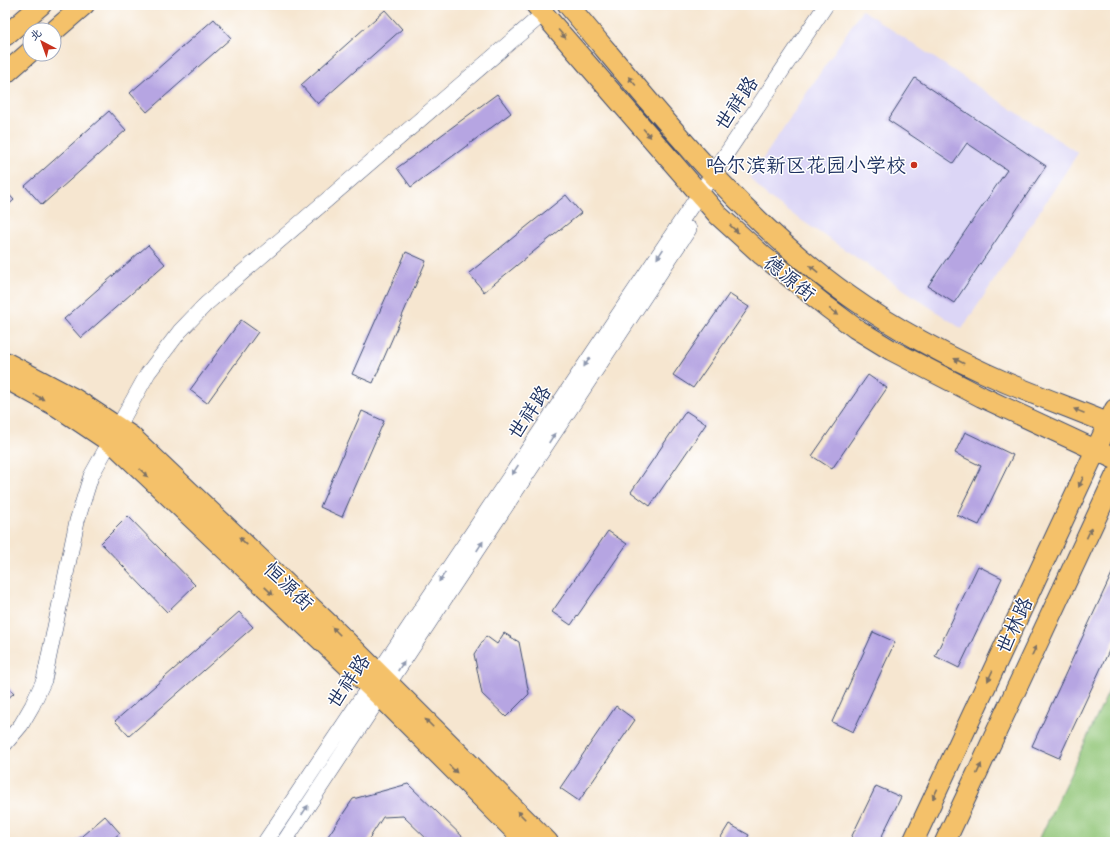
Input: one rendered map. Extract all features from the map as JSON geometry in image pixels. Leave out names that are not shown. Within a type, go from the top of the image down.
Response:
[{"type":"main road","points":[[5,36],[41,5]]},
{"type":"main road","points":[[62,24],[84,5]]},
{"type":"main road","name":"德源街","points":[[568,5],[716,179],[741,205],[800,257],[850,297],[925,343],[968,365],[1113,419]]},
{"type":"main road","name":"德源街","points":[[540,9],[704,198],[762,255],[854,328],[891,350],[952,382],[1115,460]]},
{"type":"main road","points":[[5,74],[22,59]]},
{"type":"main road","name":"恒源街","points":[[5,362],[75,399],[113,434]]},
{"type":"main road","name":"恒源街","points":[[5,378],[58,407],[113,434],[131,436],[200,500],[379,685],[526,842]]},
{"type":"main road","name":"世林路","points":[[913,842],[1095,451],[1113,419]]},
{"type":"main road","name":"世林路","points":[[945,842],[1115,477]]},
{"type":"main road","name":"恒源街","points":[[379,685],[548,842]]},
{"type":"street","name":"世祥路","points":[[265,842],[379,685],[704,198],[826,5]]},
{"type":"street","points":[[5,744],[21,725],[44,680],[82,502],[91,476],[148,373],[180,331],[206,304],[540,9]]},
{"type":"street","name":"世祥路","points":[[284,842],[379,685]]},
{"type":"shaded area","name":"哈尔滨新区花园小学校","points":[[862,10],[1078,153],[962,329],[770,199],[750,178]]},
{"type":"green space","points":[[1115,678],[1115,842],[1038,842]]},
{"type":"building","points":[[385,10],[402,29],[318,104],[301,85]]},
{"type":"building","points":[[214,19],[231,38],[147,112],[130,93]]},
{"type":"building","points":[[915,78],[1046,166],[954,303],[928,286],[1007,170],[967,143],[953,163],[888,120]]},
{"type":"building","points":[[497,94],[511,113],[411,187],[397,168]]},
{"type":"building","points":[[109,111],[126,130],[42,205],[25,186]]},
{"type":"building","points":[[5,190],[14,200],[5,208]]},
{"type":"building","points":[[566,195],[581,213],[484,292],[469,273]]},
{"type":"building","points":[[148,245],[165,264],[81,338],[64,319]]},
{"type":"building","points":[[406,252],[426,261],[373,383],[352,374]]},
{"type":"building","points":[[729,294],[749,307],[693,388],[673,375]]},
{"type":"building","points":[[241,320],[258,332],[207,403],[190,390]]},
{"type":"building","points":[[868,375],[887,388],[832,469],[812,456]]},
{"type":"building","points":[[362,411],[384,421],[342,517],[320,507]]},
{"type":"building","points":[[686,411],[706,424],[650,506],[631,492]]},
{"type":"building","points":[[965,432],[1013,455],[979,525],[957,515],[981,466],[955,453]]},
{"type":"building","points":[[128,516],[195,585],[167,612],[101,543]]},
{"type":"building","points":[[608,531],[627,544],[571,625],[552,612]]},
{"type":"building","points":[[978,566],[1002,578],[959,668],[935,656]]},
{"type":"building","points":[[1115,567],[1115,638],[1059,758],[1032,746]]},
{"type":"building","points":[[239,612],[253,627],[129,736],[115,721]]},
{"type":"building","points":[[873,632],[895,642],[853,732],[832,722]]},
{"type":"building","points":[[504,633],[519,642],[529,694],[506,717],[482,694],[474,654],[486,636],[497,644]]},
{"type":"building","points":[[5,683],[14,693],[5,701]]},
{"type":"building","points":[[616,706],[635,720],[579,801],[560,788]]},
{"type":"building","points":[[408,784],[468,842],[430,842],[403,816],[383,817],[367,842],[324,842],[353,799]]},
{"type":"building","points":[[876,786],[901,797],[879,842],[849,842]]},
{"type":"building","points":[[105,816],[120,833],[109,842],[75,842]]},
{"type":"building","points":[[729,824],[749,835],[745,842],[718,842]]},
{"type":"place","name":"哈尔滨新区花园小学校","points":[[914,165]]}]
